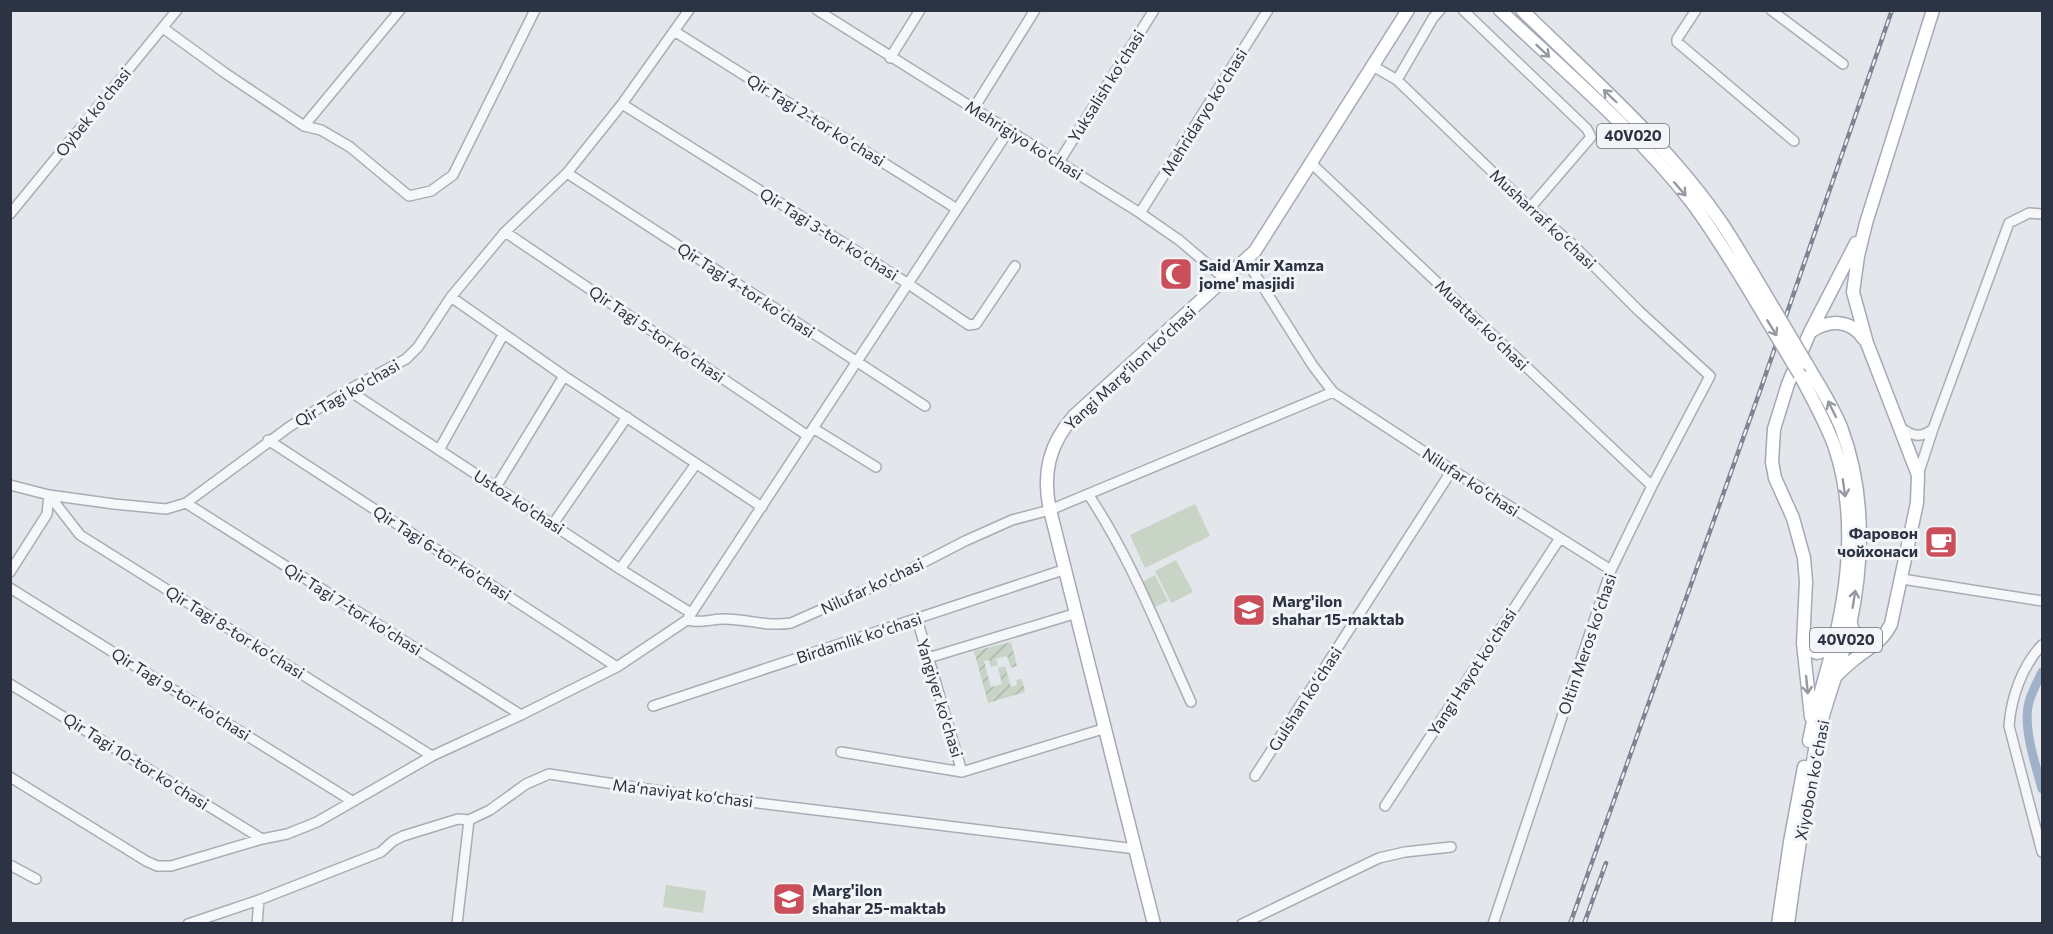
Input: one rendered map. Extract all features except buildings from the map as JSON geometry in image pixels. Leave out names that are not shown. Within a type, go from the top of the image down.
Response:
[{"type":"main road","name":"Yangi Margʻilon koʻchasi","points":[[1154,924],[1050,510],[1046,484],[1049,458],[1066,424],[1256,251],[1408,10]]},
{"type":"main road","name":"40V020","points":[[1500,10],[1633,136],[1689,199],[1748,276]]},
{"type":"main road","name":"40V020","points":[[1522,10],[1640,126],[1684,175],[1723,224],[1748,276]]},
{"type":"main road","points":[[1837,675],[1884,636],[1891,624],[1917,503],[1918,475],[1867,343],[1853,292],[1866,223],[1933,10]]},
{"type":"main road","points":[[1812,727],[1803,643],[1806,582],[1804,558],[1793,518],[1775,478],[1774,429],[1810,332],[1866,223]]},
{"type":"main road","name":"Xiyobon koʻchasi","points":[[1748,276],[1806,363],[1840,427],[1851,459],[1857,493],[1861,558],[1851,624],[1818,734],[1788,924]]},
{"type":"main road","name":"Xiyobon koʻchasi","points":[[1748,276],[1824,421],[1834,446],[1844,480],[1849,551],[1846,586],[1812,727],[1790,842],[1778,924]]},
{"type":"main road","points":[[1810,332],[1825,324],[1842,323],[1857,330],[1867,343]]},
{"type":"main road","points":[[1851,624],[1858,638],[1867,642],[1884,636]]},
{"type":"main road","points":[[1803,643],[1809,650],[1817,653],[1826,650],[1834,643]]},
{"type":"street","name":"Oybek ko'chasi","points":[[10,213],[177,10]]},
{"type":"street","points":[[304,126],[400,10]]},
{"type":"street","points":[[163,28],[304,126],[321,130],[350,147],[409,196],[431,191],[453,175],[535,10]]},
{"type":"street","name":"Qir Tagi ko'chasi","points":[[10,485],[49,495],[166,509],[186,503],[268,440],[348,390],[406,359],[418,347],[451,297],[506,232],[567,173],[622,104],[690,10]]},
{"type":"street","name":"Mehrigiyo ko'chasi","points":[[817,10],[1140,213],[1179,240],[1225,279]]},
{"type":"street","points":[[890,58],[920,10]]},
{"type":"street","points":[[974,108],[1035,10]]},
{"type":"street","name":"Yuksalish koʻchasi","points":[[1059,162],[1154,10]]},
{"type":"street","name":"Mehridaryo koʻchasi","points":[[1140,213],[1268,10]]},
{"type":"street","points":[[1396,80],[1440,10]]},
{"type":"street","points":[[1463,10],[1587,129],[1591,136],[1530,208]]},
{"type":"street","points":[[1696,10],[1677,42],[1794,141]]},
{"type":"street","points":[[1772,10],[1843,64]]},
{"type":"street","name":"Qir Tagi 2-tor koʼchasi","points":[[674,31],[957,209]]},
{"type":"street","name":"Musharraf koʻchasi","points":[[1373,66],[1396,80],[1710,376]]},
{"type":"street","name":"Qir Tagi 3-tor koʼchasi","points":[[622,104],[907,283],[969,325],[976,324],[1015,266]]},
{"type":"street","points":[[10,777],[146,861],[157,866],[171,866],[262,839],[287,834],[317,822],[432,756],[520,715],[616,666],[689,616],[1009,130]]},
{"type":"street","name":"Muattar koʻchasi","points":[[1311,163],[1652,486]]},
{"type":"street","name":"Qir Tagi 4-tor koʼchasi","points":[[567,173],[925,406]]},
{"type":"street","points":[[1918,475],[2009,223],[2029,213],[2043,214]]},
{"type":"street","name":"Qir Tagi 5-tor koʼchasi","points":[[506,232],[810,432],[876,467]]},
{"type":"street","name":"Nilufar koʻchasi","points":[[1246,260],[1313,366],[1333,392],[1611,570]]},
{"type":"street","points":[[451,297],[564,376],[762,507]]},
{"type":"street","points":[[439,450],[504,335]]},
{"type":"street","points":[[496,487],[564,376]]},
{"type":"street","name":"Oltin Meros koʻchasi","points":[[1493,924],[1611,570],[1710,376]]},
{"type":"street","name":"Ustoz ko'chasi","points":[[348,390],[554,524],[689,616]]},
{"type":"street","points":[[1050,510],[1333,392]]},
{"type":"street","points":[[554,524],[627,417]]},
{"type":"street","points":[[1900,427],[1918,437],[1933,429]]},
{"type":"street","name":"Qir Tagi 6-tor koʼchasi","points":[[268,440],[616,666]]},
{"type":"street","points":[[621,569],[696,464]]},
{"type":"street","name":"Gulshan koʻchasi","points":[[1255,776],[1452,470]]},
{"type":"street","points":[[1088,494],[1104,516],[1128,562],[1191,702]]},
{"type":"street","points":[[10,572],[47,514],[49,495]]},
{"type":"street","name":"Qir Tagi 8-tor koʼchasi","points":[[49,495],[80,535],[432,756]]},
{"type":"street","name":"Qir Tagi 7-tor koʼchasi","points":[[186,503],[520,715]]},
{"type":"street","name":"Nilufar ko'chasi","points":[[689,616],[703,622],[721,618],[774,626],[791,623],[895,577],[1012,520],[1050,510]]},
{"type":"street","name":"Yangi Hayot koʻchasi","points":[[1385,806],[1560,538]]},
{"type":"street","name":"Birdamlik koʻchasi","points":[[653,706],[1065,569]]},
{"type":"street","points":[[1902,579],[2043,601]]},
{"type":"street","name":"Qir Tagi 9-tor koʼchasi","points":[[10,588],[352,801]]},
{"type":"street","points":[[928,658],[1077,613]]},
{"type":"street","name":"Yangiyer ko'chasi","points":[[917,619],[962,772],[1106,728]]},
{"type":"street","points":[[2043,645],[2028,664],[2010,706],[2009,726],[2043,852]]},
{"type":"street","name":"Qir Tagi 10-tor koʼchasi","points":[[10,684],[262,839]]},
{"type":"street","points":[[841,752],[962,772]]},
{"type":"street","name":"Maʻnaviyat koʻchasi","points":[[188,924],[259,900],[381,852],[393,841],[403,836],[458,819],[469,820],[490,810],[526,784],[549,774],[660,791],[1136,849]]},
{"type":"street","points":[[457,924],[469,820]]},
{"type":"street","points":[[1242,924],[1379,858],[1405,852],[1451,847]]},
{"type":"street","points":[[10,865],[36,879]]},
{"type":"street","points":[[256,924],[259,900]]},
{"type":"green space","points":[[1195,504],[1210,536],[1145,568],[1130,535]]},
{"type":"green space","points":[[1176,560],[1193,592],[1171,603],[1155,571]]},
{"type":"green space","points":[[1155,575],[1168,601],[1155,607],[1142,582]]},
{"type":"green space","points":[[1011,642],[1017,666],[1011,668],[1007,656],[996,659],[998,665],[991,667],[989,660],[984,661],[991,687],[1002,684],[998,668],[1005,666],[1011,687],[1017,685],[1016,680],[1022,679],[1025,692],[988,703],[974,651]]},
{"type":"green space","points":[[666,885],[706,891],[703,913],[663,907]]},
{"type":"waterway","points":[[2042,672],[2027,712],[2028,734],[2042,789]]},
{"type":"railway","points":[[1570,924],[1761,388],[1892,10]]},
{"type":"railway","points":[[1584,924],[1606,863]]},
{"type":"place","name":"Said Amir Xamza jome' masjidi","points":[[1176,274]]},
{"type":"place","name":"Фаровон чойхонаси","points":[[1941,542]]},
{"type":"place","name":"Marg'ilon shahar 15-maktab","points":[[1249,610]]},
{"type":"place","name":"Marg'ilon shahar 25-maktab","points":[[789,899]]}]
